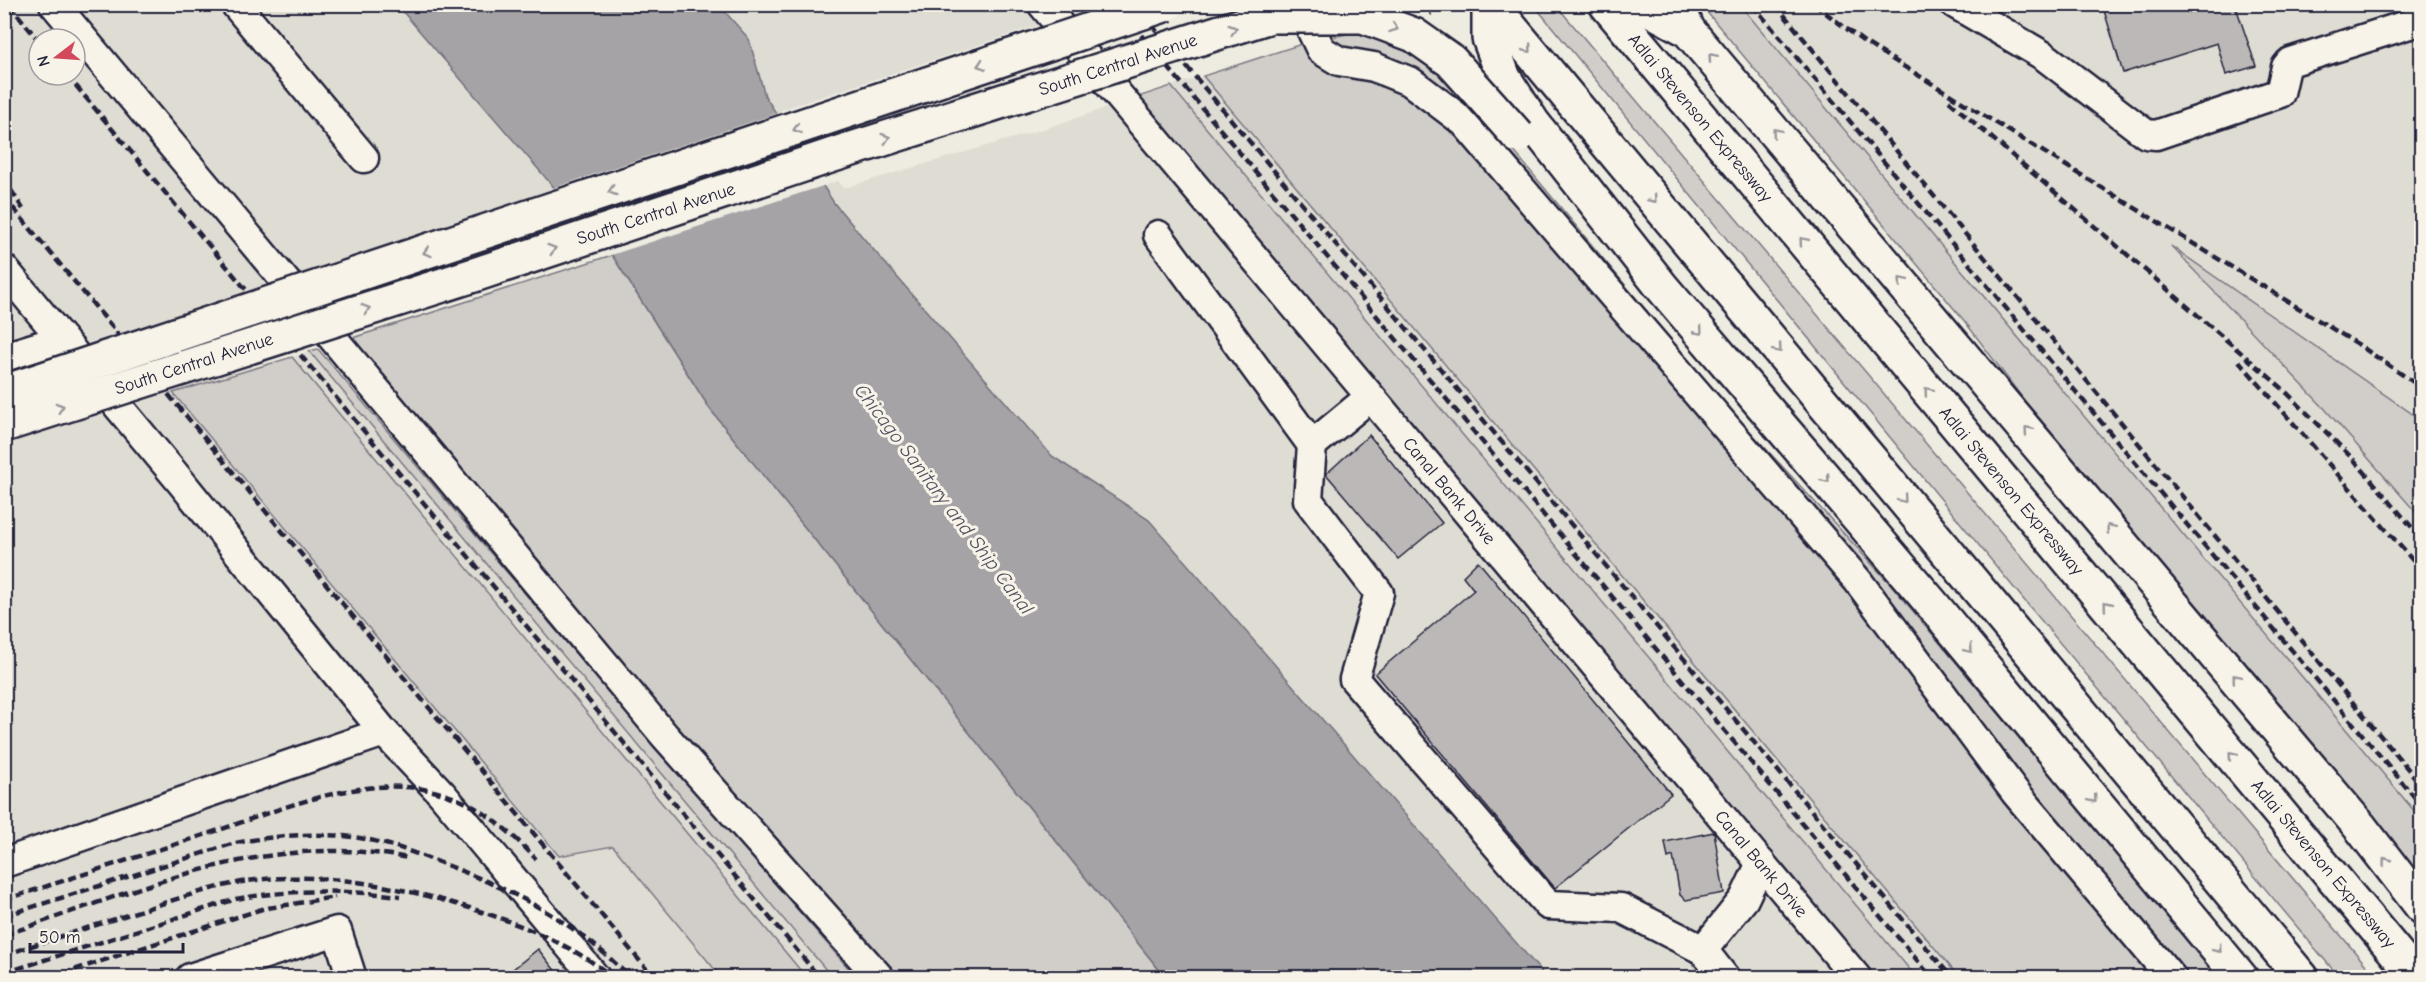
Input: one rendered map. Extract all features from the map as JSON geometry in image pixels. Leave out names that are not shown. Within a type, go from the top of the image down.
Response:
[{"type":"main road","name":"South Central Avenue","points":[[4,392],[742,148],[1036,46],[1167,4]]},
{"type":"main road","name":"South Central Avenue","points":[[4,425],[1307,4]]},
{"type":"main road","points":[[1490,4],[1489,38],[1525,130]]},
{"type":"main road","points":[[1490,4],[2302,978]]},
{"type":"main road","name":"Adlai Stevenson Expressway","points":[[1606,4],[2417,978]]},
{"type":"main road","points":[[1640,4],[1683,17],[1735,84],[2361,828],[2421,908]]},
{"type":"main road","points":[[1287,10],[1363,16],[1414,35],[1451,62],[1525,130],[1932,604],[2241,978]]},
{"type":"lane","points":[[54,4],[621,684],[880,978]]},
{"type":"lane","points":[[235,4],[364,158]]},
{"type":"lane","name":"Canal Bank Drive","points":[[1042,4],[1857,978]]},
{"type":"lane","points":[[1955,4],[2044,56],[2146,134],[2156,135],[2280,93],[2286,67],[2290,62],[2421,20]]},
{"type":"lane","points":[[1287,10],[1321,50],[1339,61],[1374,67],[1412,82],[1464,122],[1858,581],[2015,792],[2172,978]]},
{"type":"lane","points":[[1158,235],[1312,445],[1308,500],[1379,593],[1354,679],[1548,905],[1621,908],[1703,950],[1725,978]]},
{"type":"lane","points":[[4,269],[384,732],[442,794],[596,978]]},
{"type":"lane","points":[[4,357],[62,339]]},
{"type":"lane","points":[[1312,445],[1370,397]]},
{"type":"lane","points":[[4,863],[384,732]]},
{"type":"lane","points":[[1703,950],[1744,899],[1761,863]]},
{"type":"lane","points":[[190,978],[337,931],[352,978]]},
{"type":"path","points":[[1424,18],[1446,4]]},
{"type":"shaded area","points":[[5,5],[397,5],[554,188],[204,309],[760,977],[5,978]]},
{"type":"shaded area","points":[[719,5],[1100,5],[781,110],[778,114],[765,96],[749,39]]},
{"type":"shaded area","points":[[1534,5],[1556,5],[2376,977],[2339,977],[2024,600]]},
{"type":"shaded area","points":[[1701,5],[1740,5],[2421,819],[2421,889],[2100,501],[1966,323]]},
{"type":"shaded area","points":[[1740,5],[2421,5],[2421,819],[2138,480]]},
{"type":"shaded area","points":[[1353,33],[1391,40],[1436,64],[1508,144],[1714,392],[1893,587],[2219,977],[1959,977],[1203,76],[1311,41]]},
{"type":"shaded area","points":[[1203,76],[1959,977],[1916,977],[1171,86]]},
{"type":"shaded area","points":[[1171,86],[1916,977],[1868,977],[1138,97]]},
{"type":"shaded area","points":[[1138,97],[1868,977],[1546,977],[1149,520],[1052,456],[834,203],[823,186],[838,181],[844,188],[1050,127]]},
{"type":"shaded area","points":[[2171,246],[2421,420],[2421,518],[2325,409]]},
{"type":"shaded area","points":[[612,255],[710,409],[1165,977],[899,977],[565,606],[346,340]]},
{"type":"shaded area","points":[[318,349],[581,660],[856,977],[832,977],[309,351]]},
{"type":"shaded area","points":[[309,351],[832,977],[806,977],[292,357]]},
{"type":"shaded area","points":[[292,357],[806,977],[721,977],[613,846],[559,856],[173,393]]},
{"type":"water","name":"Chicago Sanitary and Ship Canal","points":[[397,5],[719,5],[749,39],[765,96],[834,203],[866,241],[1052,456],[1149,520],[1546,977],[1165,977],[710,409],[612,255]]},
{"type":"pier","points":[[781,112],[826,185],[608,256],[550,189]]},
{"type":"building","points":[[2102,4],[2235,4],[2256,66],[2226,75],[2217,43],[2123,73]]},
{"type":"building","points":[[1369,435],[1442,523],[1398,559],[1326,474]]},
{"type":"building","points":[[1478,561],[1671,794],[1555,888],[1375,674],[1474,590],[1463,576]]},
{"type":"building","points":[[1714,832],[1724,893],[1686,900],[1680,895],[1673,856],[1668,858],[1665,842]]},
{"type":"building","points":[[538,949],[561,978],[502,978]]},
{"type":"railway","points":[[9,4],[28,27]]},
{"type":"railway","points":[[1115,4],[1932,978]]},
{"type":"railway","points":[[1134,4],[1952,978]]},
{"type":"railway","points":[[1752,4],[2422,806]]},
{"type":"railway","points":[[1775,4],[2422,786]]},
{"type":"railway","points":[[1814,4],[1864,42],[2359,345],[2422,388]]},
{"type":"railway","points":[[77,87],[820,978]]},
{"type":"railway","points":[[1949,101],[2282,388],[2355,461],[2422,539]]},
{"type":"railway","points":[[4,179],[23,209]]},
{"type":"railway","points":[[4,197],[654,978]]},
{"type":"railway","points":[[2239,361],[2422,571]]},
{"type":"railway","points":[[4,900],[286,807],[341,792],[368,788],[423,789],[456,799],[486,814],[536,859]]},
{"type":"railway","points":[[4,916],[235,843],[289,836],[344,836],[405,850],[467,873],[518,896],[588,940],[630,978]]},
{"type":"railway","points":[[4,935],[153,884],[252,858],[303,852],[355,851],[408,858]]},
{"type":"railway","points":[[4,955],[206,890],[275,878],[330,879],[383,886],[437,898],[483,912],[561,944],[614,978]]},
{"type":"railway","points":[[4,973],[236,899],[277,893],[318,892],[400,896]]},
{"type":"railway","points":[[49,978],[262,909],[335,897]]}]
